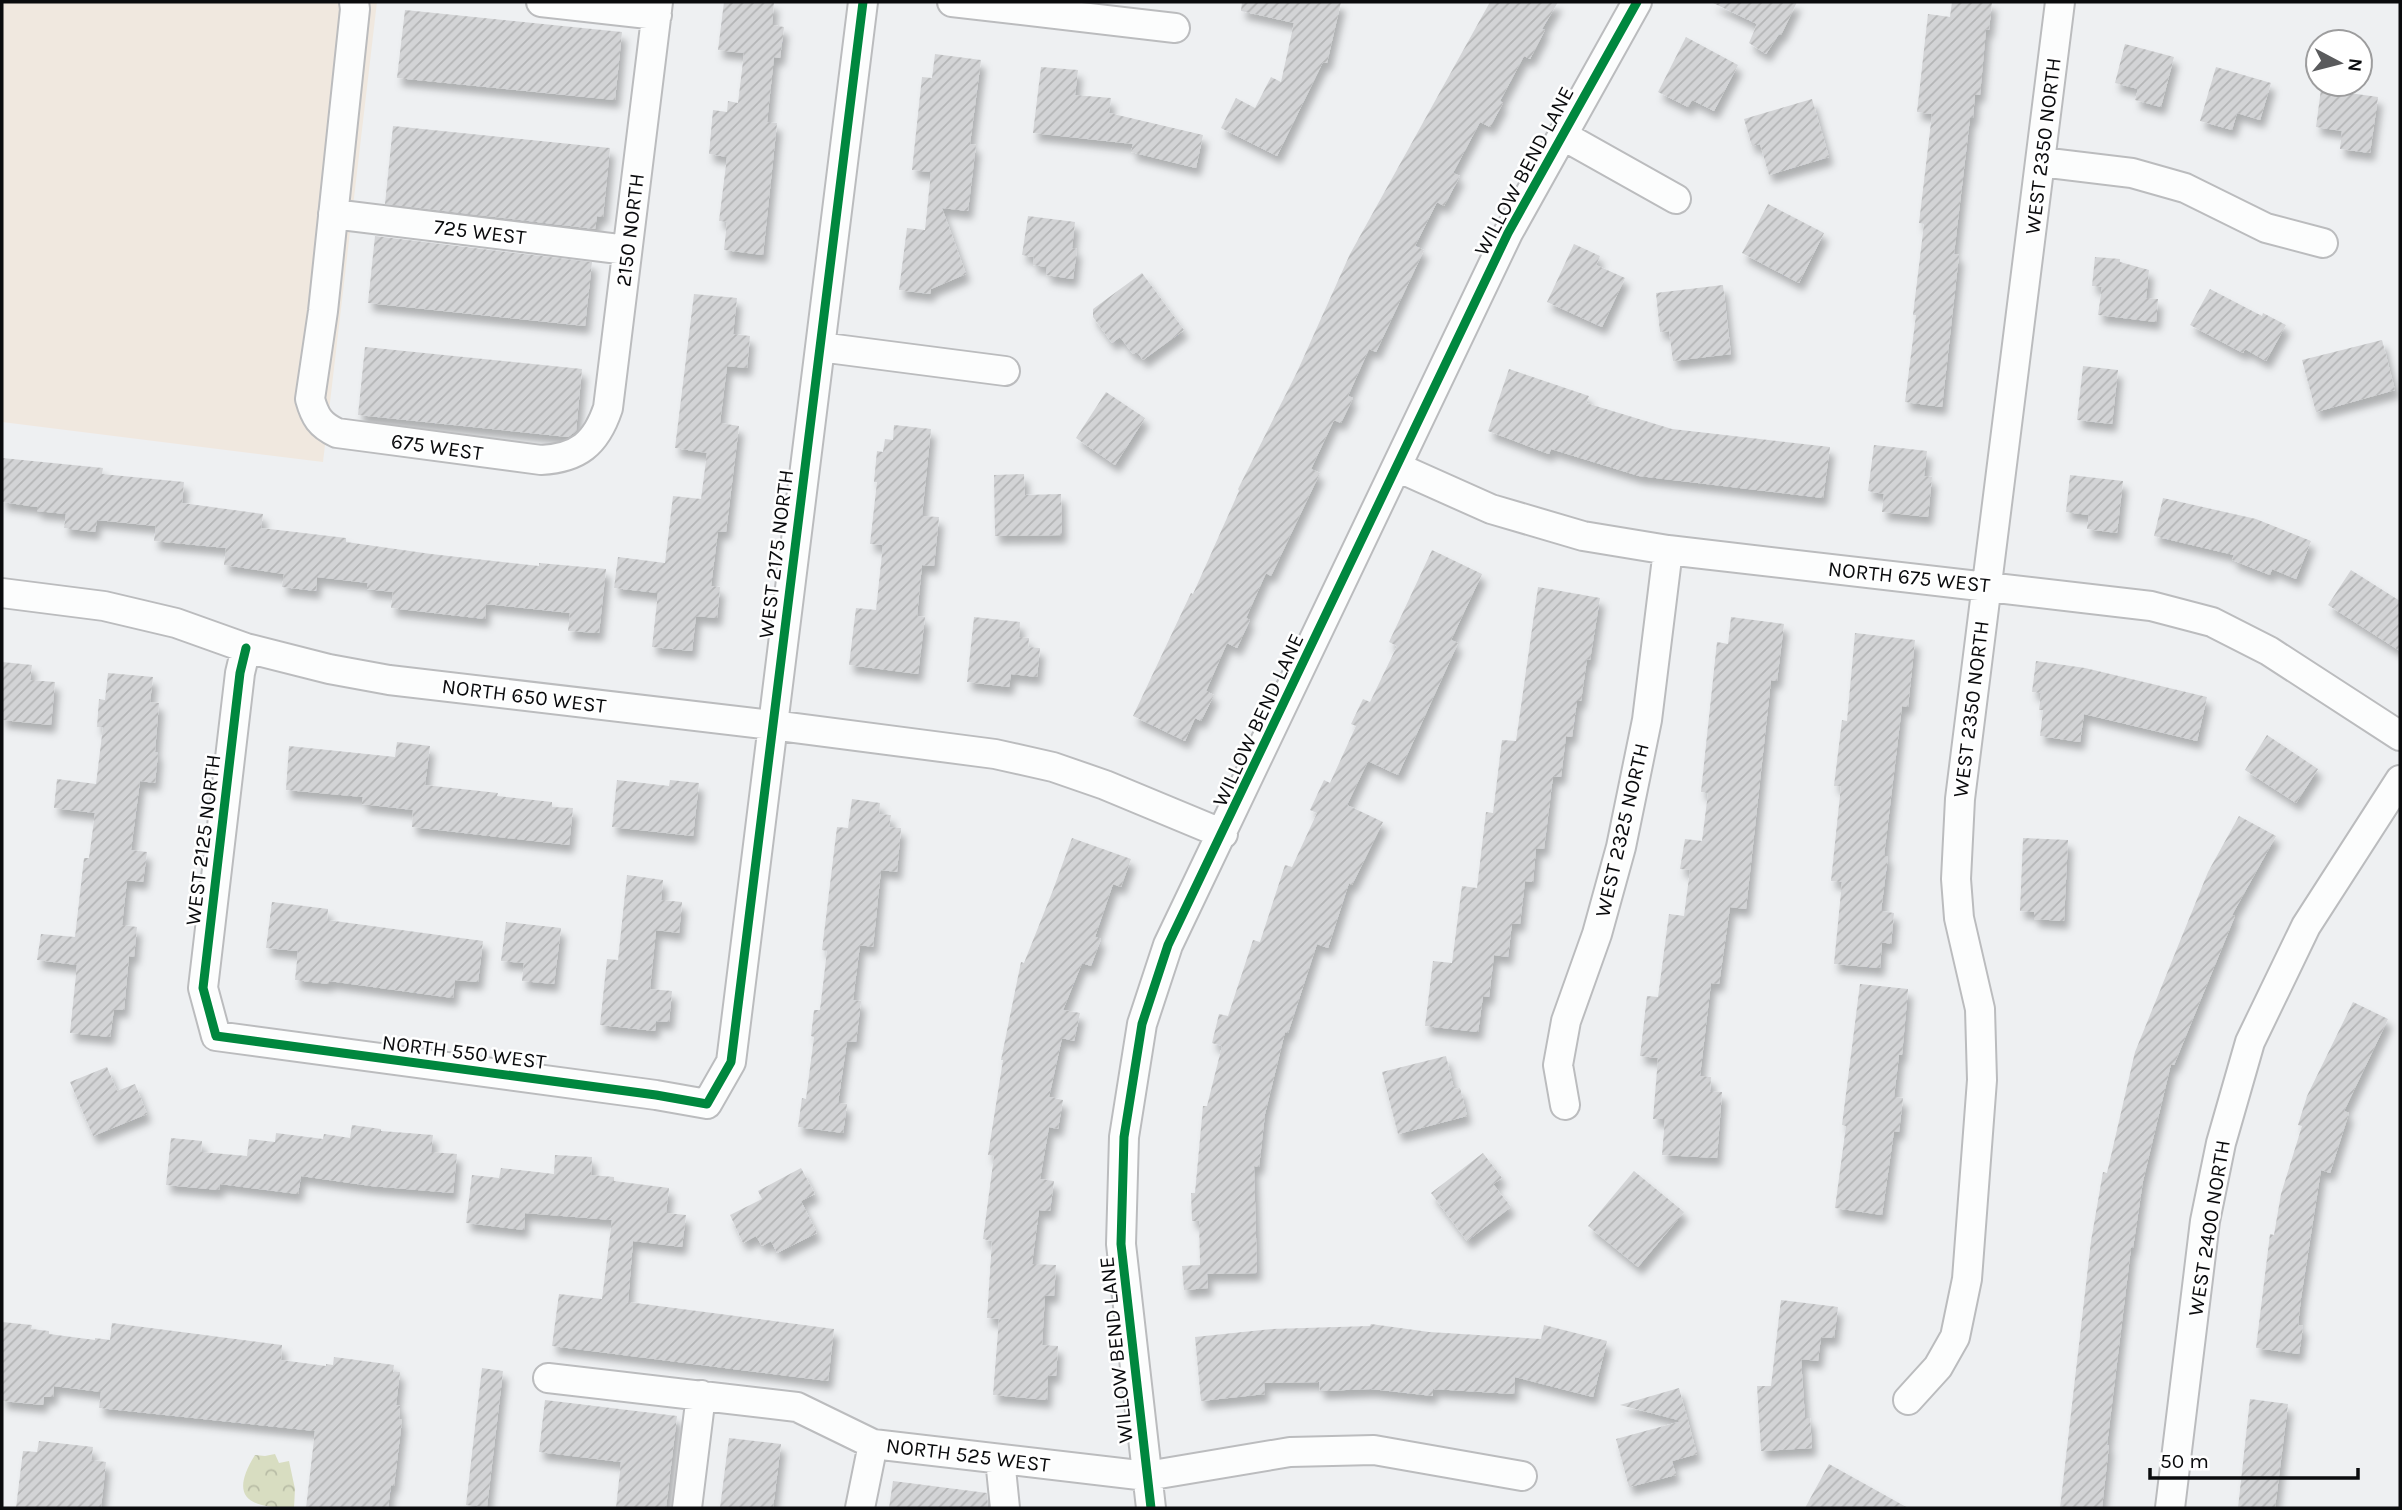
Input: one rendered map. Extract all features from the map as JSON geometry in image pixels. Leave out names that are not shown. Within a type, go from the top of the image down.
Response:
[{"type":"street","points":[[333,214],[354,2]]},
{"type":"street","points":[[541,2],[657,8]]},
{"type":"street","name":"WEST 2175 NORTH","points":[[707,1104],[731,1062],[863,2]]},
{"type":"street","points":[[952,2],[1175,28]]},
{"type":"street","name":"WILLOW BEND LANE","points":[[1151,1508],[1121,1244],[1124,1137],[1142,1024],[1168,945],[1508,233],[1637,2]]},
{"type":"street","name":"WEST 2350 NORTH","points":[[1908,1400],[1938,1367],[1955,1337],[1967,1279],[1982,1080],[1980,1009],[1959,918],[1956,879],[1959,799],[2060,2]]},
{"type":"street","name":"2150 NORTH","points":[[582,449],[592,441],[608,408],[657,8]]},
{"type":"street","points":[[1562,135],[1676,200]]},
{"type":"street","points":[[2041,162],[2132,173],[2185,188],[2266,228],[2323,243]]},
{"type":"street","name":"725 WEST","points":[[333,214],[627,250]]},
{"type":"street","name":"675 WEST","points":[[333,214],[310,399],[320,424],[337,433],[349,435],[541,460],[555,459],[582,449]]},
{"type":"street","points":[[820,347],[1005,371]]},
{"type":"street","name":"NORTH 675 WEST","points":[[1397,467],[1491,509],[1583,536],[1668,550],[2151,606],[2212,622],[2269,651],[2400,736]]},
{"type":"street","name":"WEST 2325 NORTH","points":[[1566,1105],[1558,1065],[1566,1021],[1597,934],[1621,847],[1647,720],[1668,550]]},
{"type":"street","name":"NORTH 650 WEST","points":[[2,593],[104,606],[176,623],[246,648],[329,669],[389,680],[995,754],[1053,767],[1105,785],[1223,834]]},
{"type":"street","name":"WEST 2125 NORTH","points":[[216,1036],[203,988],[240,673],[246,648]]},
{"type":"street","name":"WEST 2400 NORTH","points":[[2171,1508],[2205,1221],[2221,1143],[2250,1042],[2306,926],[2400,780]]},
{"type":"street","name":"NORTH 550 WEST","points":[[216,1036],[707,1104]]},
{"type":"street","name":"NORTH 525 WEST","points":[[548,1378],[797,1406],[873,1444],[1147,1476],[1290,1452],[1374,1450],[1522,1476]]},
{"type":"street","points":[[687,1508],[701,1395]]},
{"type":"street","points":[[860,1508],[873,1444]]},
{"type":"street","points":[[1000,1459],[1005,1508]]},
{"type":"shaded area","points":[[2,2],[377,2],[323,462],[2,422]]},
{"type":"green space","points":[[275,1454],[279,1463],[289,1461],[295,1489],[294,1508],[256,1503],[244,1492],[243,1482],[255,1455]]},
{"type":"building","points":[[724,2],[774,2],[772,25],[784,27],[780,58],[774,57],[767,122],[777,123],[763,255],[724,250],[727,222],[719,221],[727,157],[709,154],[713,110],[727,112],[728,101],[738,103],[744,53],[718,50]]},
{"type":"building","points":[[1242,2],[1341,2],[1327,63],[1323,62],[1277,156],[1221,128],[1236,98],[1255,108],[1271,77],[1281,82],[1294,23],[1241,11]]},
{"type":"building","points":[[1490,2],[1558,2],[1542,29],[1545,30],[1530,59],[1524,56],[1500,101],[1503,103],[1490,127],[1480,122],[1453,173],[1460,176],[1444,206],[1437,202],[1415,246],[1424,250],[1376,352],[1369,349],[1348,396],[1353,398],[1341,423],[1334,420],[1311,469],[1320,473],[1271,576],[1266,573],[1246,618],[1250,620],[1237,648],[1227,643],[1206,691],[1214,695],[1201,721],[1195,718],[1185,741],[1133,716],[1191,593],[1193,594],[1238,489],[1297,372],[1350,254]]},
{"type":"building","points":[[1711,2],[1797,2],[1781,35],[1779,34],[1766,54],[1749,43],[1757,24]]},
{"type":"building","points":[[1952,2],[1992,2],[1989,30],[1986,29],[1980,95],[1975,94],[1973,118],[1970,118],[1954,254],[1959,255],[1942,407],[1905,402],[1916,315],[1913,315],[1924,224],[1919,223],[1932,114],[1917,112],[1928,14],[1950,17]]},
{"type":"building","points":[[405,10],[622,32],[615,100],[397,78]]},
{"type":"building","points":[[1686,37],[1738,65],[1714,111],[1692,100],[1688,107],[1658,92]]},
{"type":"building","points":[[2125,44],[2174,57],[2161,107],[2135,100],[2138,89],[2115,83]]},
{"type":"building","points":[[935,54],[981,60],[970,144],[976,145],[968,211],[942,208],[966,274],[931,289],[930,294],[899,290],[907,228],[925,230],[931,172],[912,170],[922,77],[932,78]]},
{"type":"building","points":[[1041,67],[1078,70],[1075,95],[1111,98],[1109,113],[1203,135],[1196,168],[1131,152],[1133,144],[1033,133]]},
{"type":"building","points":[[2216,67],[2271,83],[2260,120],[2237,113],[2232,130],[2200,121]]},
{"type":"building","points":[[2378,97],[2370,153],[2340,149],[2342,131],[2316,127],[2320,98]]},
{"type":"building","points":[[1812,99],[1829,157],[1769,175],[1760,144],[1752,146],[1744,119]]},
{"type":"building","points":[[393,126],[610,148],[603,217],[597,216],[595,229],[385,204]]},
{"type":"building","points":[[1768,204],[1824,233],[1799,283],[1742,253]]},
{"type":"building","points":[[1028,216],[1075,222],[1072,248],[1077,249],[1073,279],[1046,275],[1047,267],[1033,265],[1034,257],[1022,255]]},
{"type":"building","points":[[375,236],[592,262],[585,326],[368,303]]},
{"type":"building","points":[[1574,244],[1600,256],[1596,265],[1625,278],[1602,327],[1547,302]]},
{"type":"building","points":[[2095,257],[2120,259],[2120,262],[2149,270],[2146,298],[2158,299],[2156,322],[2098,315],[2102,287],[2092,286]]},
{"type":"building","points":[[1142,273],[1184,330],[1143,360],[1137,352],[1133,354],[1120,337],[1112,343],[1093,317],[1093,309]]},
{"type":"building","points":[[1723,285],[1731,354],[1673,361],[1669,331],[1660,332],[1656,293]]},
{"type":"building","points":[[2210,289],[2262,316],[2263,313],[2286,325],[2266,361],[2245,349],[2243,353],[2190,325]]},
{"type":"building","points":[[694,294],[737,298],[733,334],[750,336],[747,368],[727,366],[720,423],[739,426],[726,532],[718,531],[711,586],[720,587],[717,618],[696,616],[692,651],[652,647],[658,593],[614,588],[618,557],[665,563],[673,496],[701,499],[707,453],[675,448]]},
{"type":"building","points":[[2382,340],[2395,390],[2316,412],[2302,360]]},
{"type":"building","points":[[365,347],[582,369],[576,431],[568,437],[358,415]]},
{"type":"building","points":[[2083,366],[2118,370],[2112,424],[2077,420]]},
{"type":"building","points":[[1509,369],[1589,396],[1586,403],[1672,429],[1830,447],[1823,498],[1639,476],[1551,449],[1549,454],[1488,431]]},
{"type":"building","points":[[1106,392],[1145,418],[1115,465],[1076,438]]},
{"type":"building","points":[[894,425],[931,429],[922,516],[939,517],[934,566],[922,565],[917,616],[925,617],[918,674],[849,665],[856,608],[876,610],[883,545],[870,544],[877,482],[874,482],[877,451],[883,452],[885,439],[893,440]]},
{"type":"building","points":[[1874,445],[1927,451],[1924,476],[1932,477],[1928,517],[1882,512],[1884,494],[1868,491]]},
{"type":"building","points":[[2,458],[103,468],[102,474],[184,482],[182,503],[263,514],[261,528],[346,538],[346,542],[431,554],[539,566],[539,563],[606,569],[599,633],[568,631],[570,613],[486,604],[485,619],[391,608],[393,592],[367,589],[368,583],[317,577],[316,591],[282,587],[284,574],[224,565],[226,548],[154,541],[156,526],[97,520],[95,532],[64,528],[66,514],[37,511],[37,507],[2,502]]},
{"type":"building","points":[[1024,474],[1025,495],[1061,494],[1062,535],[995,536],[994,475]]},
{"type":"building","points":[[2070,475],[2123,481],[2117,533],[2087,529],[2089,515],[2066,512]]},
{"type":"building","points":[[2163,498],[2256,519],[2311,541],[2296,579],[2272,569],[2270,575],[2232,560],[2234,555],[2154,536]]},
{"type":"building","points":[[1432,550],[1482,574],[1451,640],[1458,643],[1398,775],[1368,761],[1347,805],[1383,822],[1352,885],[1349,883],[1328,948],[1317,944],[1288,1033],[1285,1032],[1265,1114],[1259,1167],[1254,1166],[1257,1273],[1207,1274],[1208,1288],[1184,1290],[1182,1266],[1200,1265],[1199,1221],[1192,1221],[1191,1193],[1195,1193],[1203,1106],[1207,1106],[1222,1046],[1212,1043],[1219,1014],[1228,1016],[1253,940],[1260,942],[1285,865],[1292,867],[1317,813],[1310,810],[1324,780],[1330,783],[1356,726],[1351,724],[1363,699],[1370,702],[1397,646],[1389,642]]},
{"type":"building","points":[[2351,570],[2400,601],[2400,651],[2328,605]]},
{"type":"building","points":[[1538,587],[1600,598],[1590,660],[1587,659],[1581,701],[1577,701],[1572,737],[1566,736],[1561,777],[1553,776],[1544,849],[1536,848],[1533,882],[1525,881],[1520,924],[1512,923],[1508,957],[1494,955],[1489,997],[1483,996],[1478,1032],[1425,1026],[1433,961],[1452,963],[1462,886],[1477,888],[1486,812],[1493,813],[1502,740],[1516,741]]},
{"type":"building","points":[[974,617],[1020,622],[1019,637],[1029,638],[1028,647],[1040,648],[1037,677],[1011,674],[1009,687],[967,682]]},
{"type":"building","points":[[1731,617],[1784,624],[1777,681],[1771,680],[1746,909],[1730,907],[1719,984],[1711,983],[1700,1076],[1711,1077],[1710,1091],[1722,1092],[1717,1158],[1662,1155],[1665,1119],[1653,1119],[1658,1058],[1640,1056],[1647,996],[1658,997],[1669,914],[1684,916],[1690,870],[1680,869],[1685,839],[1702,841],[1708,793],[1701,792],[1717,642],[1728,644]]},
{"type":"building","points":[[1855,633],[1915,640],[1908,707],[1902,706],[1884,856],[1888,856],[1881,911],[1894,913],[1891,944],[1882,942],[1880,968],[1834,964],[1842,882],[1831,881],[1841,786],[1834,786],[1842,720],[1847,721]]},
{"type":"building","points":[[2036,661],[2085,668],[2207,697],[2197,741],[2084,714],[2080,742],[2040,736],[2043,710],[2039,710],[2041,693],[2032,692]]},
{"type":"building","points":[[2,662],[32,665],[30,680],[55,682],[51,725],[2,720]]},
{"type":"building","points":[[108,673],[153,677],[150,702],[159,703],[155,783],[140,781],[131,850],[147,852],[143,882],[127,880],[122,925],[137,927],[134,957],[129,956],[124,1010],[114,1009],[110,1037],[70,1033],[77,965],[37,960],[41,934],[75,937],[84,858],[89,858],[95,813],[54,808],[57,779],[96,784],[103,727],[97,727],[99,699],[105,700]]},
{"type":"building","points":[[2267,735],[2318,769],[2296,803],[2245,770]]},
{"type":"building","points":[[397,742],[430,746],[425,785],[498,793],[497,796],[552,802],[552,807],[573,808],[569,845],[412,827],[413,810],[362,804],[363,797],[286,790],[289,746],[395,757]]},
{"type":"building","points":[[617,780],[669,786],[670,780],[699,783],[693,836],[612,827]]},
{"type":"building","points":[[852,799],[880,803],[879,814],[891,815],[889,827],[901,828],[897,872],[881,870],[873,947],[860,945],[853,1000],[861,1001],[856,1042],[847,1041],[838,1103],[847,1104],[843,1133],[798,1127],[802,1098],[806,1099],[814,1037],[811,1036],[814,1010],[820,1010],[827,951],[822,950],[837,827],[848,828]]},
{"type":"building","points":[[2239,816],[2276,836],[2232,915],[2235,916],[2174,1065],[2171,1064],[2143,1181],[2131,1248],[2102,1508],[2060,1508],[2091,1241],[2103,1172],[2107,1173],[2135,1052],[2208,872]]},
{"type":"building","points":[[1072,838],[1131,859],[1121,887],[1113,884],[1095,937],[1101,939],[1091,966],[1082,963],[1063,1010],[1080,1013],[1074,1041],[1062,1038],[1049,1097],[1063,1100],[1058,1129],[1049,1127],[1040,1179],[1054,1181],[1050,1211],[1039,1210],[1032,1264],[1056,1265],[1054,1296],[1045,1295],[1042,1345],[1058,1346],[1056,1376],[1048,1375],[1047,1400],[993,1395],[999,1319],[987,1318],[992,1241],[983,1239],[994,1156],[988,1155],[1001,1060],[1021,962],[1024,963]]},
{"type":"building","points":[[2023,838],[2068,840],[2064,921],[2034,919],[2034,912],[2020,911]]},
{"type":"building","points":[[627,875],[663,880],[661,900],[682,902],[679,933],[656,930],[650,989],[672,991],[669,1022],[656,1021],[655,1031],[600,1025],[607,959],[618,960]]},
{"type":"building","points":[[272,902],[328,909],[327,920],[483,941],[478,982],[455,980],[453,998],[329,981],[329,984],[295,980],[298,951],[266,948]]},
{"type":"building","points":[[506,922],[561,928],[554,984],[522,981],[524,963],[501,961]]},
{"type":"building","points":[[1860,984],[1908,989],[1902,1055],[1899,1055],[1894,1097],[1903,1098],[1899,1132],[1894,1131],[1882,1215],[1835,1208],[1846,1126],[1842,1125]]},
{"type":"building","points":[[2353,1002],[2388,1019],[2344,1111],[2349,1113],[2330,1173],[2321,1170],[2301,1298],[2298,1325],[2303,1326],[2299,1354],[2256,1348],[2270,1234],[2274,1235],[2281,1194],[2302,1126],[2298,1125],[2307,1096]]},
{"type":"building","points":[[1446,1056],[1454,1089],[1460,1088],[1467,1116],[1398,1134],[1382,1072]]},
{"type":"building","points":[[107,1067],[117,1091],[135,1084],[147,1114],[93,1136],[70,1082]]},
{"type":"building","points":[[352,1125],[381,1131],[433,1135],[431,1152],[457,1154],[453,1193],[371,1186],[301,1176],[298,1194],[220,1184],[219,1190],[166,1185],[171,1138],[202,1141],[201,1152],[247,1156],[249,1139],[275,1142],[276,1133],[323,1139],[324,1134],[350,1138]]},
{"type":"building","points":[[1483,1153],[1502,1178],[1493,1184],[1511,1207],[1467,1241],[1431,1193]]},
{"type":"building","points":[[555,1155],[592,1157],[591,1175],[614,1177],[614,1181],[669,1188],[666,1213],[686,1215],[682,1247],[633,1241],[628,1302],[834,1329],[828,1381],[552,1346],[559,1294],[602,1299],[612,1220],[525,1213],[524,1230],[466,1223],[472,1175],[499,1178],[501,1168],[554,1174]]},
{"type":"building","points":[[801,1168],[815,1194],[801,1201],[817,1233],[777,1253],[771,1241],[762,1246],[756,1236],[743,1243],[730,1215],[762,1199],[758,1191]]},
{"type":"building","points":[[1634,1171],[1684,1212],[1638,1267],[1588,1226]]},
{"type":"building","points":[[1781,1300],[1838,1307],[1834,1338],[1821,1337],[1818,1361],[1801,1359],[1805,1418],[1810,1418],[1812,1448],[1761,1451],[1757,1386],[1771,1386]]},
{"type":"building","points":[[2,1322],[32,1325],[31,1329],[49,1331],[49,1334],[95,1340],[110,1340],[112,1323],[282,1345],[281,1360],[326,1366],[333,1365],[334,1357],[394,1365],[393,1372],[400,1372],[396,1405],[400,1406],[399,1419],[402,1420],[394,1486],[391,1485],[388,1508],[306,1508],[315,1431],[99,1408],[101,1392],[54,1386],[53,1397],[44,1397],[43,1405],[2,1401]]},
{"type":"building","points":[[1371,1324],[1429,1332],[1541,1339],[1544,1325],[1607,1341],[1593,1397],[1515,1377],[1514,1394],[1433,1389],[1433,1396],[1371,1389],[1320,1391],[1319,1382],[1264,1383],[1265,1394],[1201,1401],[1195,1337],[1272,1329]]},
{"type":"building","points":[[482,1368],[503,1371],[487,1507],[466,1505]]},
{"type":"building","points":[[1679,1388],[1697,1454],[1672,1461],[1676,1475],[1629,1487],[1616,1439],[1682,1421],[1620,1405]]},
{"type":"building","points":[[2250,1399],[2288,1404],[2275,1508],[2238,1508]]},
{"type":"building","points":[[545,1400],[677,1416],[666,1508],[616,1508],[621,1462],[539,1452]]},
{"type":"building","points":[[729,1438],[781,1444],[773,1508],[720,1508]]},
{"type":"building","points":[[39,1441],[93,1447],[91,1460],[106,1462],[101,1508],[16,1508],[23,1451],[37,1452]]},
{"type":"building","points":[[1829,1464],[1908,1508],[1805,1508]]},
{"type":"building","points":[[893,1481],[987,1493],[988,1508],[889,1508]]},
{"type":"cycle path","points":[[246,648],[240,673],[203,988],[216,1036],[707,1104],[731,1062],[863,2]]},
{"type":"cycle path","points":[[1151,1508],[1121,1244],[1124,1137],[1142,1024],[1168,945],[1508,233],[1637,2]]}]
